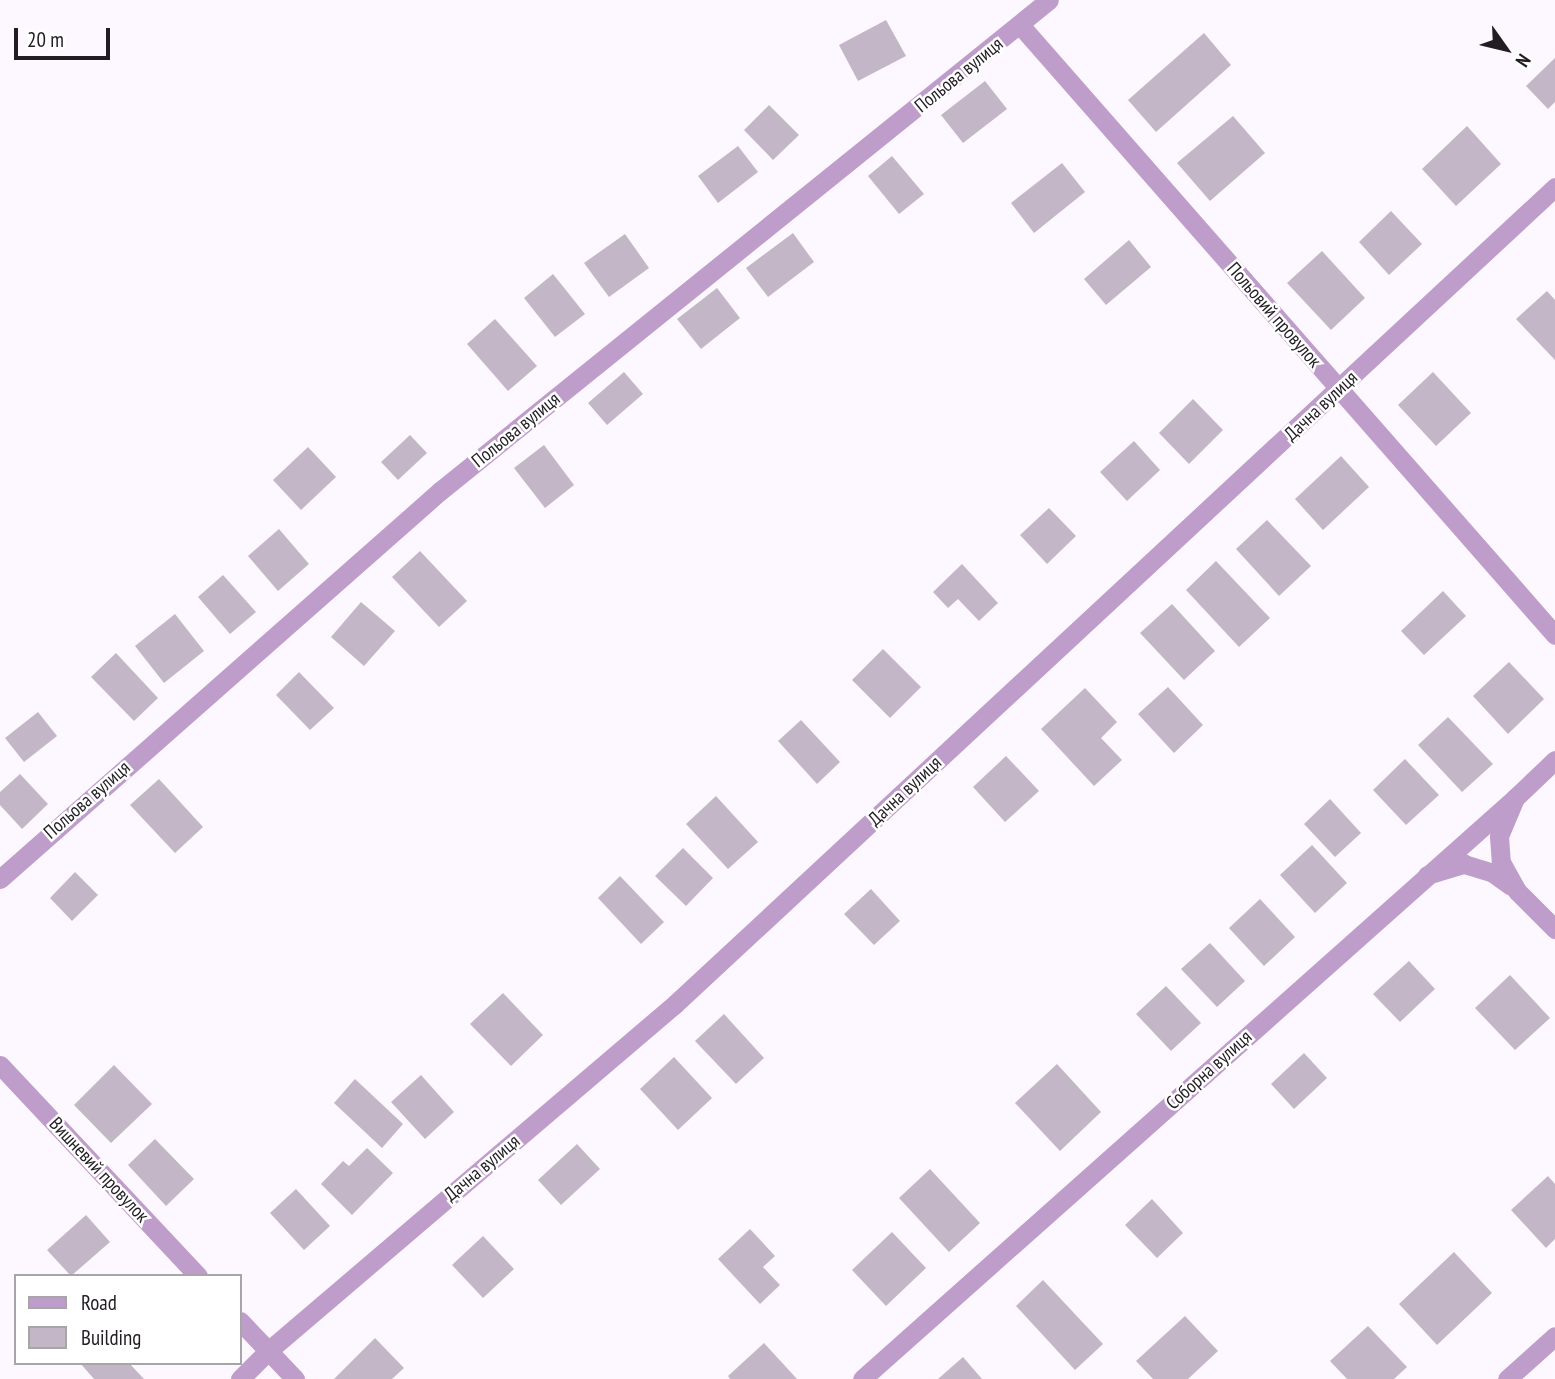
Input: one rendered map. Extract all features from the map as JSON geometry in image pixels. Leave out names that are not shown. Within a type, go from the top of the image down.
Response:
[{"type":"street","name":"Польова вулиця","points":[[0,878],[440,491],[1021,26],[1049,0]]},
{"type":"street","name":"Польовий провулок","points":[[1021,26],[1555,635]]},
{"type":"street","name":"Дачна вулиця","points":[[240,1379],[268,1350],[675,1004],[1555,187]]},
{"type":"street","name":"Соборна вулиця","points":[[862,1379],[1555,760]]},
{"type":"street","points":[[1515,798],[1499,836],[1501,862],[1517,891]]},
{"type":"street","points":[[1427,876],[1464,864],[1493,873],[1517,891],[1555,929]]},
{"type":"street","name":"Вишневий провулок","points":[[0,1065],[196,1274]]},
{"type":"street","points":[[242,1323],[295,1379]]},
{"type":"street","points":[[1507,1379],[1555,1336]]},
{"type":"building","points":[[886,20],[906,56],[858,81],[839,45]]},
{"type":"building","points":[[1204,33],[1231,65],[1156,132],[1128,100]]},
{"type":"building","points":[[1555,58],[1555,102],[1548,109],[1526,86]]},
{"type":"building","points":[[985,81],[1007,109],[963,143],[941,115]]},
{"type":"building","points":[[769,105],[799,135],[773,160],[744,130]]},
{"type":"building","points":[[1233,116],[1265,153],[1210,201],[1177,163]]},
{"type":"building","points":[[1467,126],[1501,164],[1456,206],[1422,169]]},
{"type":"building","points":[[738,146],[758,172],[718,203],[698,176]]},
{"type":"building","points":[[892,156],[924,194],[899,214],[868,176]]},
{"type":"building","points":[[1062,163],[1085,192],[1034,233],[1011,203]]},
{"type":"building","points":[[1391,211],[1422,244],[1389,275],[1359,242]]},
{"type":"building","points":[[793,233],[814,262],[768,297],[746,268]]},
{"type":"building","points":[[625,234],[649,268],[609,297],[584,263]]},
{"type":"building","points":[[1129,240],[1151,267],[1106,305],[1084,279]]},
{"type":"building","points":[[1322,251],[1365,298],[1331,330],[1287,283]]},
{"type":"building","points":[[553,274],[585,314],[555,337],[524,298]]},
{"type":"building","points":[[717,288],[740,318],[701,349],[677,319]]},
{"type":"building","points":[[1547,291],[1555,300],[1555,360],[1516,319]]},
{"type":"building","points":[[495,319],[537,366],[508,391],[467,344]]},
{"type":"building","points":[[624,372],[643,394],[607,425],[588,403]]},
{"type":"building","points":[[1433,372],[1471,413],[1436,446],[1398,405]]},
{"type":"building","points":[[1193,399],[1223,430],[1189,464],[1159,433]]},
{"type":"building","points":[[410,435],[427,453],[398,480],[381,462]]},
{"type":"building","points":[[1134,441],[1160,470],[1127,501],[1100,472]]},
{"type":"building","points":[[544,445],[574,485],[545,508],[514,468]]},
{"type":"building","points":[[308,447],[336,477],[301,510],[273,480]]},
{"type":"building","points":[[1341,456],[1369,487],[1323,530],[1295,499]]},
{"type":"building","points":[[1049,508],[1076,536],[1047,564],[1020,535]]},
{"type":"building","points":[[1267,520],[1311,566],[1279,596],[1236,549]]},
{"type":"building","points":[[279,529],[309,564],[278,591],[248,556]]},
{"type":"building","points":[[420,551],[467,601],[439,627],[392,577]]},
{"type":"building","points":[[1216,561],[1270,618],[1239,647],[1186,590]]},
{"type":"building","points":[[962,564],[998,603],[979,621],[958,599],[948,608],[933,592]]},
{"type":"building","points":[[223,575],[256,612],[230,634],[198,597]]},
{"type":"building","points":[[1443,591],[1466,616],[1424,655],[1401,631]]},
{"type":"building","points":[[361,602],[395,631],[364,666],[331,637]]},
{"type":"building","points":[[1172,604],[1215,651],[1184,680],[1140,633]]},
{"type":"building","points":[[175,614],[204,651],[164,683],[135,646]]},
{"type":"building","points":[[883,649],[921,687],[890,718],[852,680]]},
{"type":"building","points":[[116,653],[158,698],[134,721],[91,677]]},
{"type":"building","points":[[1509,662],[1544,699],[1508,734],[1473,696]]},
{"type":"building","points":[[299,672],[334,708],[310,730],[276,695]]},
{"type":"building","points":[[1168,687],[1203,725],[1174,753],[1138,714]]},
{"type":"building","points":[[1085,688],[1117,722],[1101,738],[1122,760],[1094,786],[1041,729]]},
{"type":"building","points":[[38,712],[57,736],[24,762],[5,738]]},
{"type":"building","points":[[1448,717],[1493,764],[1462,792],[1418,745]]},
{"type":"building","points":[[801,720],[840,762],[817,784],[778,741]]},
{"type":"building","points":[[1006,756],[1039,791],[1005,822],[973,787]]},
{"type":"building","points":[[1405,759],[1439,795],[1406,825],[1373,790]]},
{"type":"building","points":[[20,774],[48,804],[22,829],[0,805],[0,792]]},
{"type":"building","points":[[159,779],[203,827],[175,853],[130,805]]},
{"type":"building","points":[[716,796],[758,842],[728,869],[686,824]]},
{"type":"building","points":[[1330,799],[1361,833],[1335,857],[1304,824]]},
{"type":"building","points":[[1312,845],[1347,883],[1315,913],[1280,875]]},
{"type":"building","points":[[683,848],[713,878],[686,906],[655,876]]},
{"type":"building","points":[[75,872],[98,895],[72,921],[50,898]]},
{"type":"building","points":[[620,876],[664,922],[641,944],[598,898]]},
{"type":"building","points":[[871,889],[900,921],[874,945],[844,914]]},
{"type":"building","points":[[1260,899],[1295,937],[1264,966],[1229,928]]},
{"type":"building","points":[[1210,943],[1245,981],[1217,1007],[1181,969]]},
{"type":"building","points":[[1409,961],[1435,989],[1400,1022],[1373,994]]},
{"type":"building","points":[[1510,975],[1550,1018],[1515,1050],[1475,1008]]},
{"type":"building","points":[[1166,986],[1201,1023],[1171,1051],[1136,1014]]},
{"type":"building","points":[[503,993],[543,1035],[511,1066],[470,1024]]},
{"type":"building","points":[[724,1014],[764,1058],[736,1084],[695,1041]]},
{"type":"building","points":[[1304,1053],[1327,1078],[1294,1109],[1271,1084]]},
{"type":"building","points":[[674,1057],[712,1098],[678,1130],[640,1089]]},
{"type":"building","points":[[1057,1064],[1101,1112],[1060,1151],[1015,1103]]},
{"type":"building","points":[[114,1065],[152,1104],[111,1143],[74,1105]]},
{"type":"building","points":[[421,1075],[454,1112],[425,1139],[391,1102]]},
{"type":"building","points":[[355,1079],[403,1124],[382,1148],[334,1103]]},
{"type":"building","points":[[155,1139],[194,1179],[166,1206],[128,1165]]},
{"type":"building","points":[[577,1144],[600,1169],[561,1205],[538,1180]]},
{"type":"building","points":[[367,1148],[393,1173],[352,1215],[321,1184],[343,1161],[349,1166]]},
{"type":"building","points":[[930,1169],[980,1223],[949,1252],[899,1198]]},
{"type":"building","points":[[1548,1176],[1555,1184],[1555,1239],[1546,1248],[1511,1210]]},
{"type":"building","points":[[296,1189],[330,1226],[304,1250],[270,1213]]},
{"type":"building","points":[[1152,1199],[1183,1233],[1157,1258],[1125,1225]]},
{"type":"building","points":[[86,1215],[110,1242],[73,1274],[69,1274],[47,1250]]},
{"type":"building","points":[[750,1229],[775,1256],[763,1267],[780,1285],[760,1304],[718,1259]]},
{"type":"building","points":[[892,1232],[926,1268],[886,1306],[852,1270]]},
{"type":"building","points":[[483,1236],[514,1269],[483,1298],[452,1265]]},
{"type":"building","points":[[1454,1252],[1492,1293],[1437,1345],[1399,1304]]},
{"type":"building","points":[[1043,1280],[1103,1344],[1075,1370],[1016,1306]]},
{"type":"building","points":[[1185,1316],[1218,1351],[1188,1379],[1153,1379],[1136,1361]]},
{"type":"building","points":[[1368,1326],[1407,1367],[1394,1379],[1347,1379],[1330,1361]]},
{"type":"building","points":[[375,1338],[404,1368],[392,1379],[334,1379]]},
{"type":"building","points":[[764,1343],[797,1379],[730,1379],[728,1376]]},
{"type":"building","points":[[963,1357],[982,1379],[938,1379]]},
{"type":"building","points":[[82,1365],[131,1365],[144,1379],[94,1379]]}]
